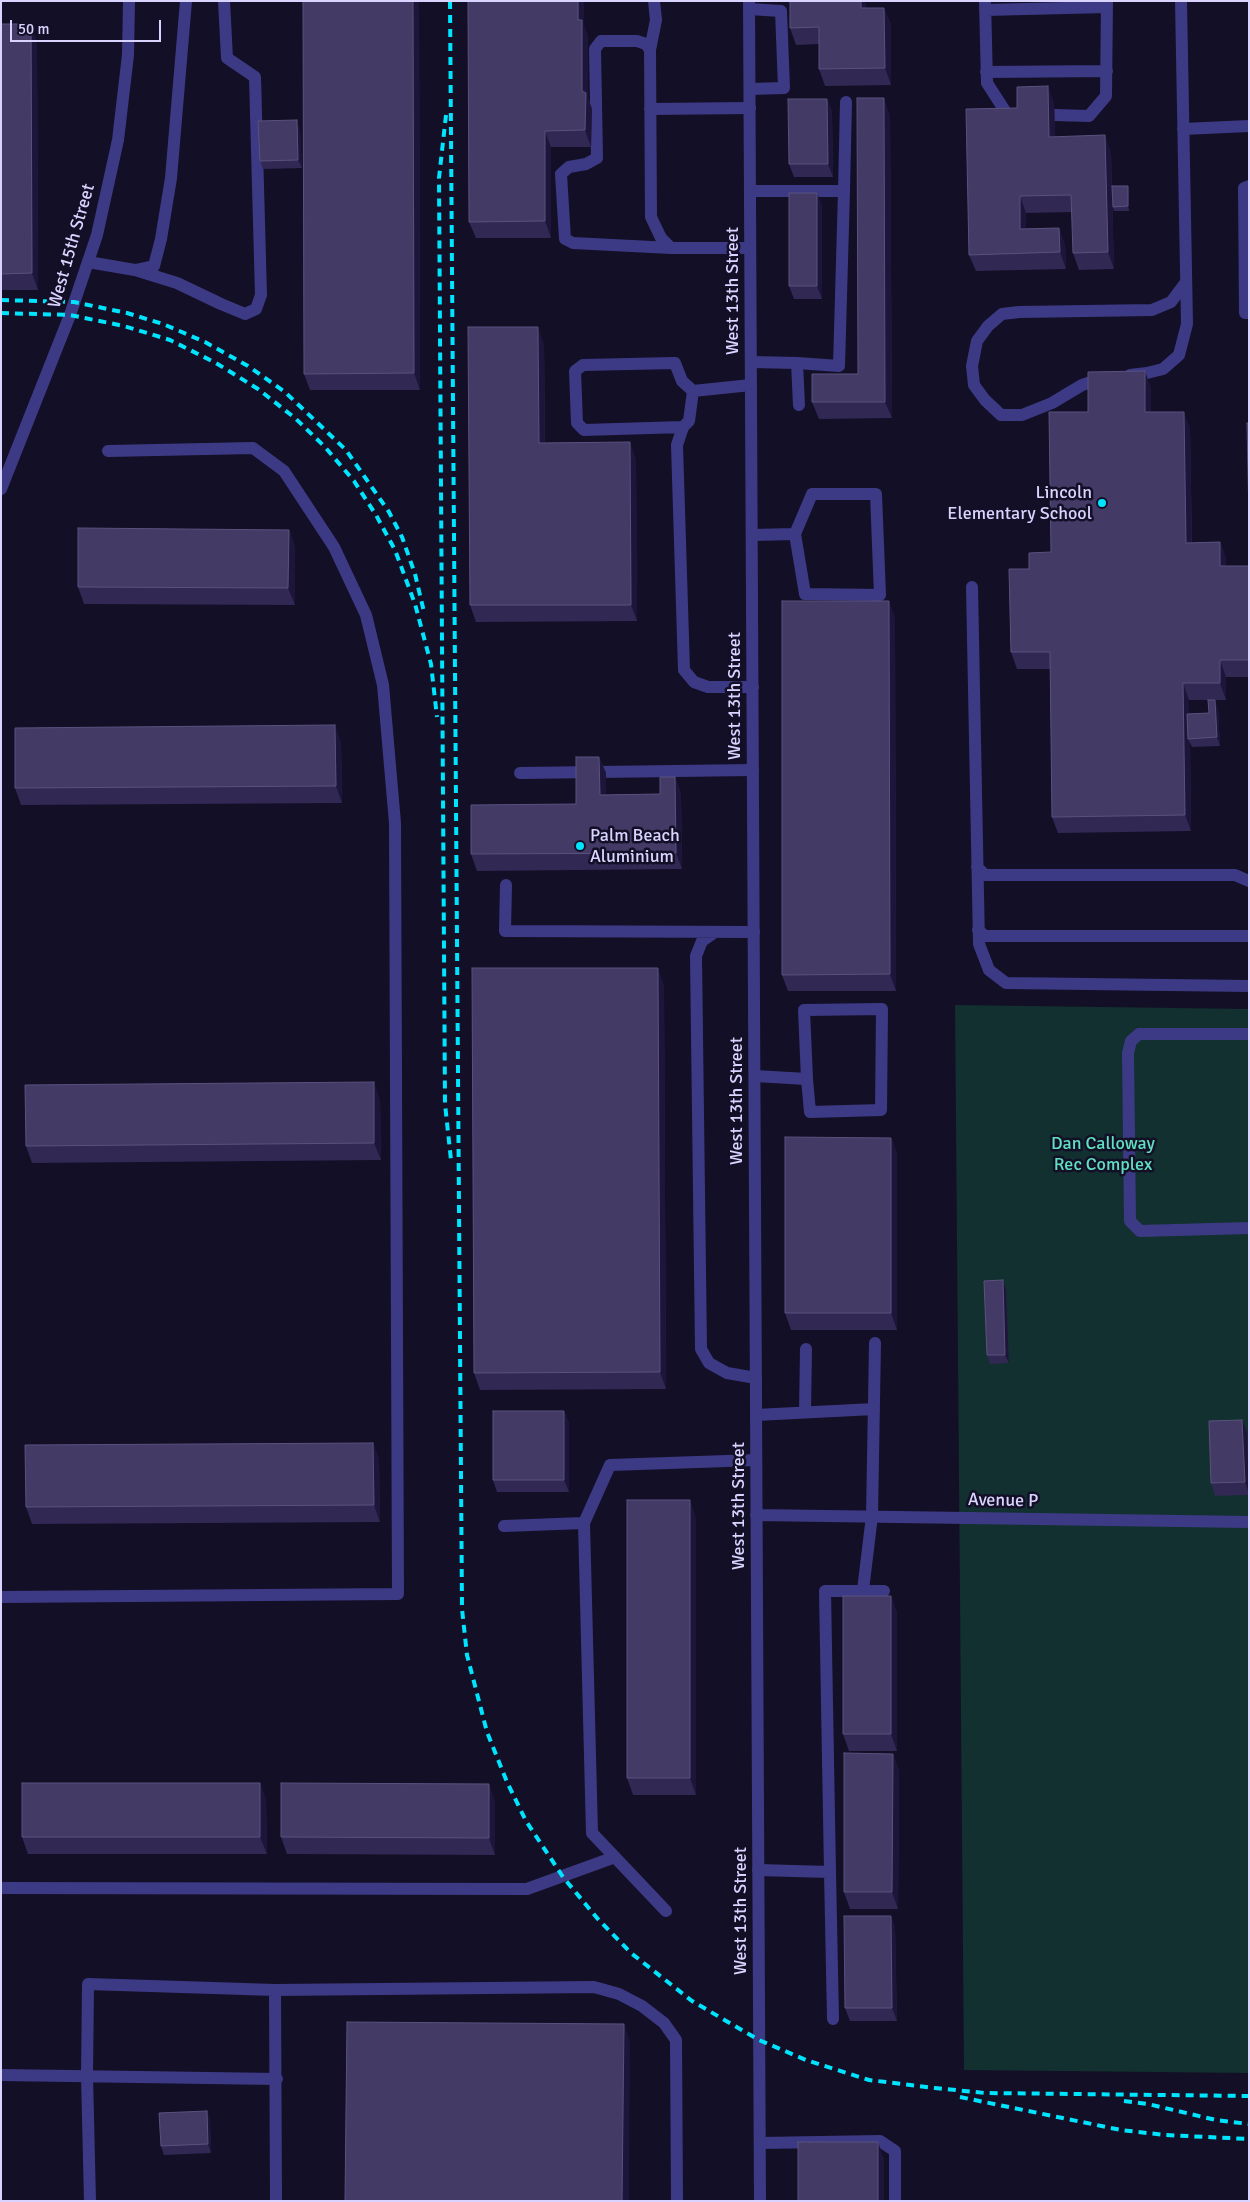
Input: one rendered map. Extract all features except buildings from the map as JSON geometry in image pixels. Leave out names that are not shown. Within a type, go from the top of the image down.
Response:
[{"type":"street","name":"West 15th Street","points":[[1,489],[70,315],[97,235],[118,140],[128,55],[129,1]]},
{"type":"street","points":[[135,270],[154,266],[161,239],[177,124],[186,1]]},
{"type":"street","points":[[88,262],[135,270],[177,283],[245,314],[256,309],[261,295],[255,77],[227,58],[224,1]]},
{"type":"street","points":[[654,1],[656,20],[650,50],[651,217],[661,238],[671,248]]},
{"type":"street","points":[[1181,1],[1187,324],[1179,356],[1163,369],[1147,374],[1105,377],[1082,385],[1052,403],[1022,415],[1001,415],[985,400],[974,385],[972,366],[977,341],[988,326],[1002,314],[1019,312],[1152,310],[1171,302],[1186,282]]},
{"type":"street","points":[[1023,114],[1007,114],[987,83],[985,6],[1106,4],[1106,96],[1088,116],[1055,115]]},
{"type":"street","points":[[749,5],[781,11],[784,88],[750,89]]},
{"type":"street","name":"West 13th Street","points":[[749,5],[760,2201]]},
{"type":"street","points":[[650,50],[646,44],[637,41],[601,41],[595,50],[597,158],[586,164],[569,167],[561,174],[565,239],[573,243],[671,248],[750,248]]},
{"type":"street","points":[[986,72],[1107,70]]},
{"type":"street","points":[[751,362],[839,366],[846,102]]},
{"type":"street","points":[[650,110],[750,108]]},
{"type":"street","points":[[1184,129],[1249,126]]},
{"type":"street","points":[[1249,186],[1244,188],[1245,313],[1249,313]]},
{"type":"street","points":[[750,191],[844,191]]},
{"type":"street","points":[[683,427],[584,430],[577,423],[575,371],[583,365],[675,363],[682,381],[693,391],[751,385]]},
{"type":"street","points":[[797,363],[798,405]]},
{"type":"street","points":[[693,391],[690,421],[683,427],[677,444],[684,670],[694,682],[708,687],[753,687]]},
{"type":"street","points":[[1,1597],[398,1594],[395,823],[383,685],[366,615],[334,547],[284,471],[254,448],[108,451]]},
{"type":"street","points":[[812,494],[876,494],[880,595],[805,594],[795,534],[812,494]]},
{"type":"street","points":[[752,535],[795,534]]},
{"type":"street","points":[[972,587],[978,930],[979,944],[989,970],[1006,983],[1249,986]]},
{"type":"street","points":[[520,773],[753,770]]},
{"type":"street","points":[[977,867],[985,876],[1235,875],[1249,881]]},
{"type":"street","points":[[506,885],[506,931],[754,932]]},
{"type":"street","points":[[978,930],[985,936],[1249,936]]},
{"type":"street","points":[[715,932],[702,941],[696,956],[701,1349],[709,1363],[727,1373],[756,1378]]},
{"type":"street","points":[[882,1009],[881,1110],[810,1112],[807,1078],[804,1010],[882,1009]]},
{"type":"street","points":[[1249,1034],[1139,1034],[1131,1041],[1128,1053],[1130,1221],[1140,1232],[1249,1228]]},
{"type":"street","points":[[755,1076],[807,1078]]},
{"type":"street","points":[[864,1590],[872,1516],[875,1343]]},
{"type":"street","points":[[806,1349],[806,1412]]},
{"type":"street","points":[[756,1415],[874,1409]]},
{"type":"street","points":[[666,1911],[592,1833],[584,1523],[610,1465],[756,1460]]},
{"type":"street","name":"Avenue P","points":[[756,1515],[1249,1522]]},
{"type":"street","points":[[504,1526],[584,1523]]},
{"type":"street","points":[[833,2019],[825,1591],[884,1591]]},
{"type":"street","points":[[1,1888],[527,1889],[615,1857]]},
{"type":"street","points":[[758,1870],[830,1872]]},
{"type":"street","points":[[90,2201],[87,2076],[88,1984],[275,1990],[594,1987],[627,1998],[642,2006],[664,2023],[676,2040],[677,2201]]},
{"type":"street","points":[[275,1990],[277,2079],[276,2201]]},
{"type":"street","points":[[1,2075],[277,2079]]},
{"type":"street","points":[[760,2143],[880,2141],[895,2151],[895,2201]]},
{"type":"green space","name":"Dan Calloway Rec Complex","points":[[955,1005],[1249,1009],[1249,2073],[964,2070]]},
{"type":"railway","points":[[450,1],[462,1609],[467,1655],[487,1732],[507,1782],[526,1821],[563,1877],[597,1918],[631,1953],[692,2001],[759,2040],[806,2060],[869,2080],[935,2088],[985,2093],[1249,2096]]},
{"type":"railway","points":[[446,115],[439,178],[445,1104],[451,1160]]},
{"type":"railway","points":[[1,300],[74,302],[127,313],[163,324],[205,342],[248,366],[285,392],[346,450],[389,512],[402,537],[415,574],[424,612]]},
{"type":"railway","points":[[1,313],[70,315],[124,326],[170,340],[216,363],[258,389],[295,418],[325,447],[354,481],[376,515],[395,550],[415,604],[431,664],[437,717]]},
{"type":"railway","points":[[960,2097],[1121,2130],[1165,2135],[1249,2139]]},
{"type":"railway","points":[[1124,2101],[1148,2104],[1216,2120],[1249,2124]]},
{"type":"place","name":"Lincoln Elementary School","points":[[1102,503]]},
{"type":"place","name":"Palm Beach Aluminium","points":[[580,846]]}]
